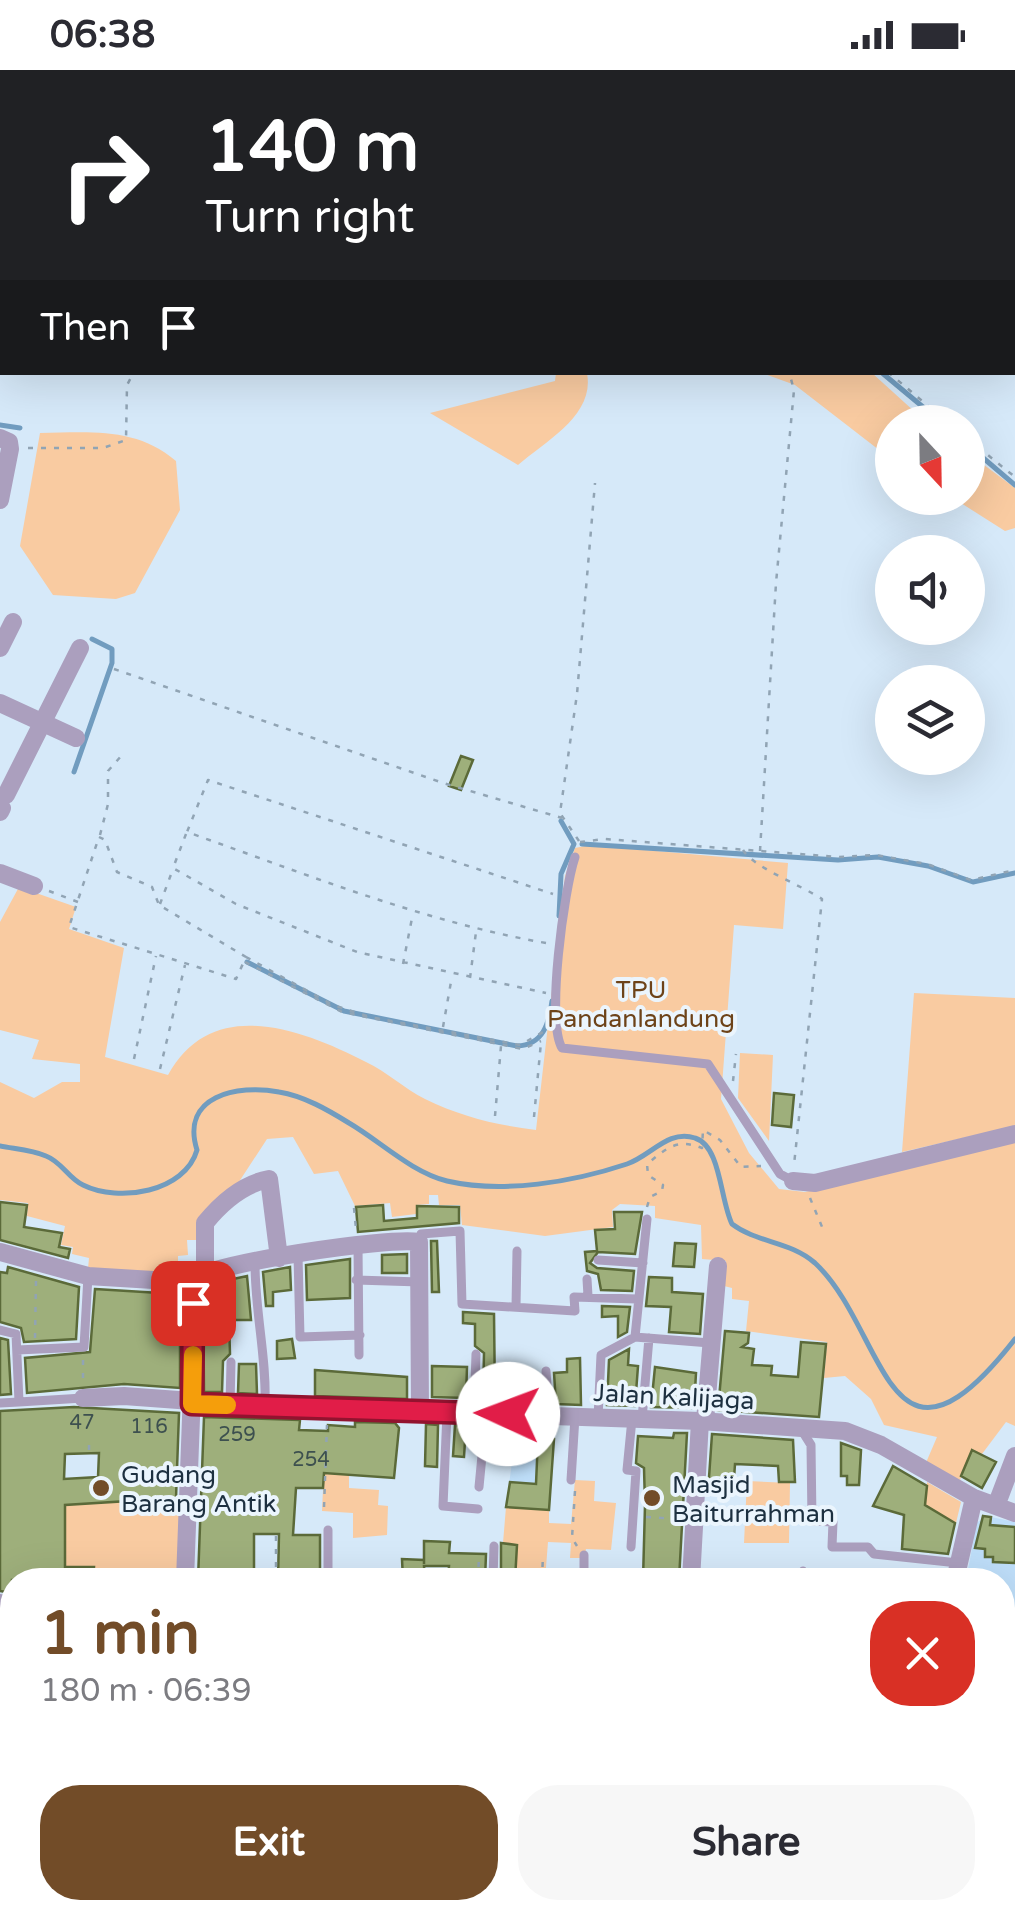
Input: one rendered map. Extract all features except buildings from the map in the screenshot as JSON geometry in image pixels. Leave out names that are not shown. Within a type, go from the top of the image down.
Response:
[{"type":"street","points":[[0,500],[5,442]]},
{"type":"street","points":[[0,648],[13,622]]},
{"type":"street","points":[[3,805],[80,648]]},
{"type":"street","points":[[0,703],[76,738]]},
{"type":"street","points":[[0,873],[34,886]]},
{"type":"street","points":[[799,1182],[1015,1134]]},
{"type":"street","points":[[205,1273],[205,1222],[240,1189],[257,1181],[269,1179],[288,1256]]},
{"type":"street","points":[[0,1252],[88,1276],[186,1282],[205,1273],[288,1256],[419,1242],[420,1412]]},
{"type":"street","points":[[692,1568],[718,1266]]},
{"type":"street","points":[[185,1568],[193,1303],[186,1282]]},
{"type":"street","name":"Jalan Kalijaga","points":[[83,1398],[124,1396],[230,1405],[703,1421],[860,1435],[974,1498],[1015,1514]]},
{"type":"street","points":[[996,1506],[1015,1456]]},
{"type":"street","points":[[957,1568],[974,1498]]},
{"type":"lane","points":[[576,857],[566,891],[553,1024],[562,1048],[703,1061],[712,1068],[773,1164],[799,1182]]},
{"type":"lane","points":[[634,1337],[647,1219]]},
{"type":"lane","points":[[419,1242],[421,1234],[460,1231],[462,1304],[575,1311],[574,1296],[636,1299]]},
{"type":"lane","points":[[358,1246],[359,1355]]},
{"type":"lane","points":[[516,1306],[518,1251]]},
{"type":"lane","points":[[288,1256],[300,1337],[360,1335]]},
{"type":"lane","points":[[598,1260],[643,1263]]},
{"type":"lane","points":[[255,1263],[255,1318],[266,1365],[266,1406]]},
{"type":"lane","points":[[224,1306],[225,1270]]},
{"type":"lane","points":[[16,1350],[83,1348],[88,1276]]},
{"type":"lane","points":[[587,1279],[588,1296]]},
{"type":"lane","points":[[356,1280],[422,1282]]},
{"type":"lane","points":[[0,1330],[15,1331],[19,1402]]},
{"type":"lane","points":[[598,1418],[601,1355],[634,1337],[712,1343]]},
{"type":"lane","points":[[631,1547],[636,1472],[627,1470],[649,1338]]},
{"type":"lane","points":[[476,1354],[479,1486]]},
{"type":"lane","points":[[230,1405],[232,1362]]},
{"type":"lane","points":[[546,1371],[549,1416]]},
{"type":"lane","points":[[0,1403],[83,1398]]},
{"type":"lane","points":[[448,1413],[443,1506],[478,1508]]},
{"type":"lane","points":[[571,1480],[575,1417]]},
{"type":"lane","points":[[801,1428],[811,1444],[812,1521],[832,1522],[832,1548],[868,1548],[874,1554],[938,1568]]},
{"type":"lane","points":[[328,1530],[328,1568]]},
{"type":"lane","points":[[493,1568],[494,1546]]},
{"type":"lane","points":[[584,1556],[584,1568]]},
{"type":"path","points":[[5,442],[103,448],[126,440],[126,385],[132,375]]},
{"type":"path","points":[[760,850],[794,390],[789,375]]},
{"type":"path","points":[[892,375],[927,405]]},
{"type":"path","points":[[985,453],[1015,477]]},
{"type":"path","points":[[562,818],[595,483]]},
{"type":"path","points":[[114,669],[444,783],[562,818],[580,842]]},
{"type":"path","points":[[122,755],[108,771],[108,804],[69,927],[236,979],[245,959]]},
{"type":"path","points":[[160,905],[208,780],[558,896]]},
{"type":"path","points":[[187,832],[260,862],[476,931],[557,945]]},
{"type":"path","points":[[99,837],[105,840],[112,868],[152,887],[160,905],[245,959],[342,1012],[523,1049],[541,1040],[534,1117]]},
{"type":"path","points":[[580,842],[606,839],[838,858],[876,856],[927,864],[972,880],[1015,870]]},
{"type":"path","points":[[576,857],[580,842]]},
{"type":"path","points":[[743,851],[822,899],[799,1182],[826,1234]]},
{"type":"path","points":[[174,868],[260,915],[357,952],[552,994]]},
{"type":"path","points":[[34,886],[78,902]]},
{"type":"path","points":[[403,964],[413,911]]},
{"type":"path","points":[[470,978],[476,931]]},
{"type":"path","points":[[134,1059],[156,954]]},
{"type":"path","points":[[245,959],[333,1004],[398,1024],[524,1044],[547,1024]]},
{"type":"path","points":[[160,1070],[186,963]]},
{"type":"path","points":[[443,1030],[452,974]]},
{"type":"path","points":[[495,1116],[501,1045]]},
{"type":"path","points":[[731,1102],[736,1054]]},
{"type":"path","points":[[647,1219],[650,1197],[662,1191],[663,1186],[648,1175],[647,1164],[676,1143],[688,1142],[702,1148],[703,1130],[720,1140],[741,1167],[773,1164]]},
{"type":"path","points":[[354,1208],[358,1246]]},
{"type":"path","points":[[34,1349],[37,1263]]},
{"type":"path","points":[[83,1348],[83,1398]]},
{"type":"path","points":[[324,1508],[328,1408]]},
{"type":"path","points":[[89,1442],[89,1450]]},
{"type":"path","points":[[571,1480],[575,1486],[572,1538],[584,1556]]},
{"type":"path","points":[[633,1517],[694,1520]]},
{"type":"path","points":[[276,1536],[276,1568]]},
{"type":"path","points":[[542,1568],[543,1554]]},
{"type":"path","points":[[478,1568],[479,1555]]},
{"type":"shaded area","points":[[517,1425],[555,1427],[549,1510],[506,1507]]},
{"type":"shaded area","points":[[991,1517],[1015,1522],[1015,1568],[968,1568],[977,1522]]},
{"type":"green space","points":[[556,375],[587,375],[584,402],[555,436],[518,465],[430,413],[555,381]]},
{"type":"green space","points":[[768,375],[874,375],[907,405],[875,405],[875,447],[795,385]]},
{"type":"green space","points":[[95,432],[129,437],[176,461],[180,510],[135,593],[116,599],[53,595],[20,546],[40,433]]},
{"type":"green space","points":[[985,466],[1015,488],[1015,528],[1005,531],[980,515],[985,515]]},
{"type":"green space","name":"TPU Pandanlandung","points":[[590,845],[788,863],[783,929],[734,925],[721,1099],[749,1153],[779,1189],[805,1192],[1015,1141],[1015,1426],[1006,1422],[982,1454],[972,1450],[960,1480],[925,1465],[937,1437],[884,1425],[871,1399],[845,1376],[824,1378],[827,1342],[746,1331],[749,1301],[732,1299],[732,1288],[724,1286],[726,1261],[702,1259],[701,1225],[655,1218],[655,1206],[620,1204],[612,1210],[613,1227],[545,1236],[462,1225],[460,1205],[439,1205],[438,1195],[429,1195],[429,1204],[416,1205],[416,1214],[392,1217],[390,1203],[355,1206],[338,1171],[314,1174],[293,1137],[267,1139],[201,1240],[187,1240],[188,1255],[178,1256],[178,1274],[88,1269],[89,1258],[72,1254],[73,1247],[61,1245],[65,1226],[27,1216],[28,1203],[0,1200],[0,1082],[34,1098],[62,1082],[80,1082],[80,1064],[32,1059],[39,1040],[0,1030],[0,922],[19,887],[76,907],[69,929],[124,948],[105,1057],[168,1075],[186,1050],[208,1035],[233,1027],[259,1026],[341,1050],[452,1111],[536,1130],[565,876],[575,848]]},
{"type":"green space","points":[[914,993],[1015,998],[1015,1126],[902,1152]]},
{"type":"green space","points":[[740,1053],[773,1055],[769,1141],[738,1098]]},
{"type":"green space","points":[[324,1468],[349,1474],[349,1488],[379,1490],[378,1505],[388,1506],[387,1535],[353,1538],[353,1513],[322,1511]]},
{"type":"green space","points":[[575,1480],[595,1481],[594,1501],[616,1503],[611,1550],[586,1549],[584,1558],[570,1558],[571,1543],[548,1542],[546,1568],[516,1568],[517,1545],[503,1543],[506,1507],[549,1510],[549,1523],[571,1524]]},
{"type":"green space","points":[[747,1481],[790,1483],[789,1543],[744,1543]]},
{"type":"green space","points":[[927,1482],[961,1502],[956,1523],[925,1505]]},
{"type":"green space","points":[[181,1498],[179,1568],[65,1567],[65,1505]]},
{"type":"waterway","points":[[885,375],[921,405]]},
{"type":"waterway","points":[[0,425],[20,428]]},
{"type":"waterway","points":[[985,459],[1015,485]]},
{"type":"waterway","points":[[74,772],[112,663],[112,649],[92,639]]},
{"type":"waterway","points":[[559,916],[561,874],[574,844],[561,821]]},
{"type":"waterway","points":[[582,844],[838,860],[878,857],[928,866],[973,882],[1015,873]]},
{"type":"waterway","points":[[247,962],[344,1011],[517,1046],[533,1042],[543,1032],[552,1001]]},
{"type":"waterway","points":[[0,1146],[46,1156],[78,1182],[98,1190],[149,1190],[179,1176],[190,1164],[197,1150],[197,1117],[204,1106],[216,1098],[246,1090],[279,1092],[307,1100],[421,1171],[469,1185],[514,1186],[584,1176],[627,1164],[668,1140],[685,1136],[704,1143],[710,1151],[732,1224],[795,1250],[815,1263],[839,1292],[894,1388],[914,1405],[940,1406],[973,1386],[1015,1339]]},
{"type":"slow traffic","points":[[193,1355],[192,1404],[227,1405]]},
{"type":"place","name":"Gudang Barang Antik","points":[[101,1488]]},
{"type":"place","name":"Masjid Baiturrahman","points":[[652,1498]]},
{"type":"route","points":[[193,1303],[192,1404],[508,1414]]}]
